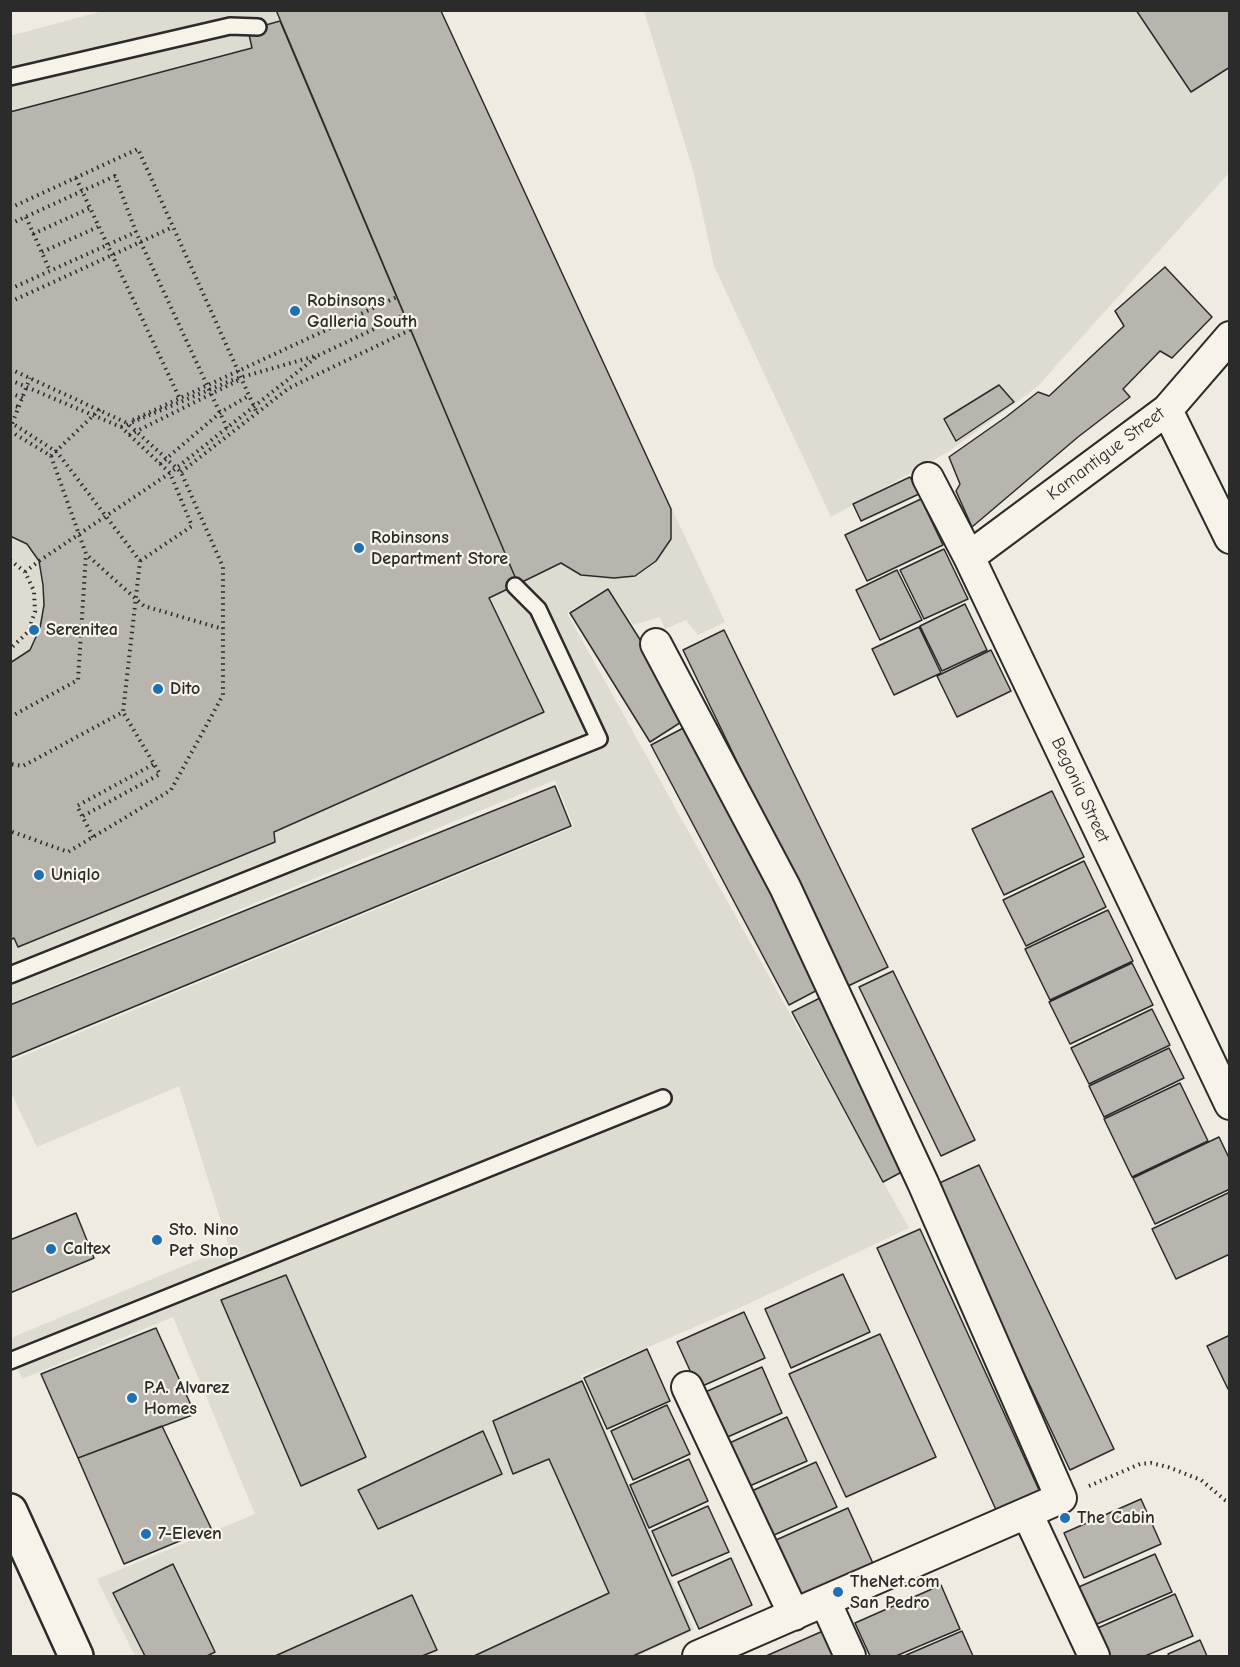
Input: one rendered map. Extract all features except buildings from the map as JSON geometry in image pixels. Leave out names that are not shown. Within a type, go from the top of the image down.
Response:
[{"type":"highway","points":[[10,1511],[76,1656]]},
{"type":"street","name":"Kamantigue Street","points":[[969,556],[1167,410],[1230,337]]},
{"type":"street","points":[[1167,410],[1230,538]]},
{"type":"street","name":"Begonia Street","points":[[928,478],[1218,1049],[1230,1104]]},
{"type":"street","points":[[656,644],[785,887],[923,1183],[1060,1498],[698,1656]]},
{"type":"street","points":[[687,1387],[794,1615]]},
{"type":"street","points":[[1027,1513],[1094,1656]]},
{"type":"street","points":[[825,1601],[850,1656]]},
{"type":"lane","points":[[10,77],[230,26],[258,27]]},
{"type":"lane","points":[[10,975],[600,739],[538,609],[515,586]]},
{"type":"lane","points":[[10,1361],[663,1098]]},
{"type":"path","points":[[10,208],[138,149],[257,413]]},
{"type":"path","points":[[10,224],[115,176],[136,232],[226,428]]},
{"type":"path","points":[[76,178],[179,397]]},
{"type":"path","points":[[33,234],[90,208]]},
{"type":"path","points":[[26,217],[50,271]]},
{"type":"path","points":[[42,252],[98,227]]},
{"type":"path","points":[[10,302],[173,227]]},
{"type":"path","points":[[10,289],[136,232]]},
{"type":"path","points":[[128,423],[179,397],[397,297]]},
{"type":"path","points":[[129,435],[235,379],[319,355],[404,315]]},
{"type":"path","points":[[181,472],[289,388],[411,330]]},
{"type":"path","points":[[25,572],[170,473],[319,355]]},
{"type":"path","points":[[10,369],[128,423],[181,472],[223,567],[223,695],[171,790],[68,852],[10,831]]},
{"type":"path","points":[[10,717],[78,680],[86,554],[51,456],[10,430],[30,378]]},
{"type":"path","points":[[121,428],[242,379]]},
{"type":"path","points":[[10,380],[121,428],[170,473],[192,526],[140,561]]},
{"type":"path","points":[[10,393],[23,398]]},
{"type":"path","points":[[160,464],[221,412],[250,395]]},
{"type":"path","points":[[10,405],[19,407]]},
{"type":"path","points":[[51,456],[100,409]]},
{"type":"path","points":[[10,422],[57,452],[140,561],[123,712],[160,774],[83,816]]},
{"type":"path","points":[[86,554],[144,606],[223,629]]},
{"type":"path","points":[[10,560],[25,572],[34,591],[35,612],[28,632],[10,649]]},
{"type":"path","points":[[10,764],[23,766],[123,712]]},
{"type":"path","points":[[93,837],[77,806],[154,764]]},
{"type":"path","points":[[1060,1498],[1140,1464],[1151,1463],[1201,1480],[1230,1502]]},
{"type":"shaded area","points":[[103,11],[438,11],[725,622],[698,635],[686,620],[665,629],[660,617],[633,625],[608,587],[567,613],[909,1228],[748,1304],[581,1376],[694,1630],[638,1656],[135,1656],[97,1579],[255,1514],[173,1317],[22,1379],[11,1349],[11,1338],[229,1247],[179,1086],[37,1147],[11,1093],[11,1061],[574,827],[555,780],[11,1003],[10,36]]},
{"type":"shaded area","points":[[644,11],[1229,11],[1229,173],[1037,387],[948,452],[831,517],[714,266],[693,170]]},
{"type":"place","name":"Robinsons Galleria South","points":[[295,311]]},
{"type":"place","name":"Robinsons Department Store","points":[[359,548]]},
{"type":"place","name":"Serenitea","points":[[34,630]]},
{"type":"place","name":"Dito","points":[[158,689]]},
{"type":"place","name":"Uniqlo","points":[[39,875]]},
{"type":"place","name":"Sto. Nino Pet Shop","points":[[157,1240]]},
{"type":"place","name":"Caltex","points":[[51,1249]]},
{"type":"place","name":"P.A. Alvarez Homes","points":[[132,1398]]},
{"type":"place","name":"The Cabin","points":[[1065,1518]]},
{"type":"place","name":"7-Eleven","points":[[146,1534]]},
{"type":"place","name":"TheNet.com San Pedro","points":[[838,1592]]}]
